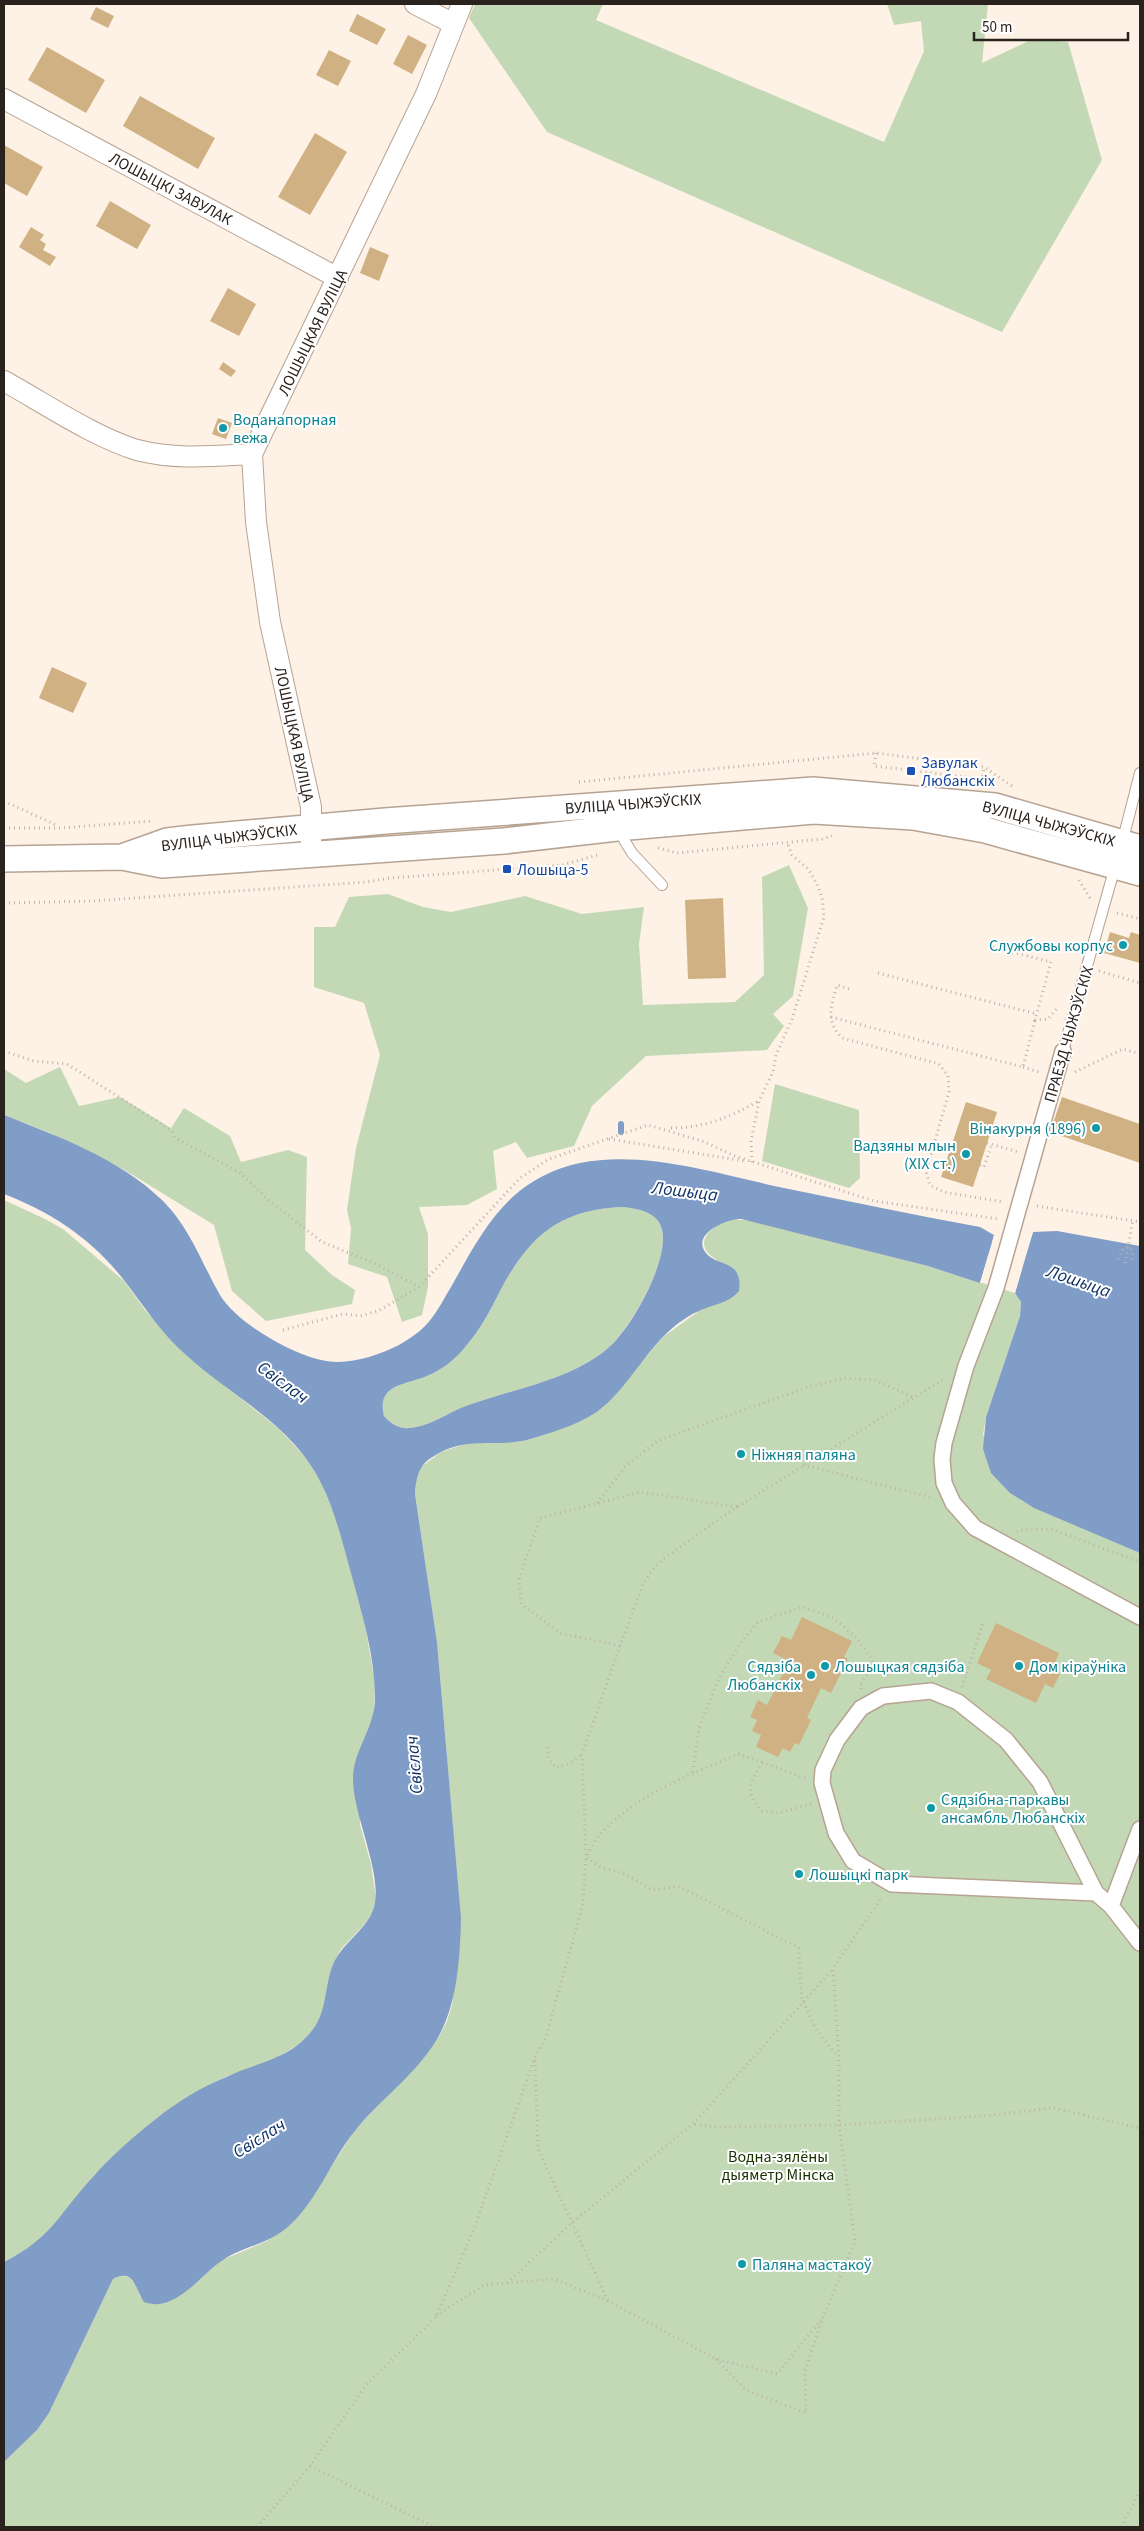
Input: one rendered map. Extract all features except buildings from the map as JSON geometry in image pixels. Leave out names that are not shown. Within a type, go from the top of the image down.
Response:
[{"type":"street","points":[[415,4],[454,24]]},
{"type":"street","name":"ЛОШЫЦКАЯ ВУЛІЦА","points":[[311,854],[311,807],[297,736],[270,622],[256,522],[252,454],[426,94],[462,4]]},
{"type":"street","name":"ЛОШЫЦКІ ЗАВУЛАК","points":[[4,99],[338,278]]},
{"type":"street","points":[[4,381],[102,435],[137,450],[171,456],[202,457],[252,454]]},
{"type":"street","name":"ВУЛІЦА ЧЫЖЭЎСКІХ","points":[[4,859],[122,857],[162,865],[504,841],[813,790],[995,806],[1123,853],[1140,873]]},
{"type":"street","name":"ВУЛІЦА ЧЫЖЭЎСКІХ","points":[[122,857],[167,841],[311,828],[618,822]]},
{"type":"street","name":"ПРАЕЗД ЧЫЖЭЎСКІХ","points":[[1063,1051],[996,1288],[966,1366],[944,1443],[942,1459],[944,1483],[953,1502],[975,1528],[1140,1617]]},
{"type":"street","points":[[1096,1893],[892,1884],[853,1861],[836,1833],[822,1783],[823,1770],[837,1740],[861,1708],[883,1696],[930,1691],[958,1702],[1006,1740],[1040,1782],[1096,1893],[1111,1906],[1140,1943]]},
{"type":"street","points":[[1111,1906],[1140,1829]]},
{"type":"lane","name":"ПРАЕЗД ЧЫЖЭЎСКІХ","points":[[1063,1051],[1123,853],[1140,773]]},
{"type":"lane","points":[[618,822],[662,886]]},
{"type":"path","points":[[876,754],[874,766],[982,779],[984,767]]},
{"type":"path","points":[[4,801],[61,828]]},
{"type":"path","points":[[4,902],[90,901],[367,882],[390,878],[562,864],[618,822],[641,846],[676,853],[822,839],[838,834]]},
{"type":"path","points":[[752,1162],[751,1141],[759,1101],[773,1072],[776,1055],[792,1019],[824,918],[822,897],[816,882],[808,869],[792,855],[787,842]]},
{"type":"path","points":[[1111,911],[1140,919]]},
{"type":"path","points":[[988,946],[1051,962],[1023,1067]]},
{"type":"path","points":[[1094,970],[1140,983]]},
{"type":"path","points":[[878,973],[1037,1014]]},
{"type":"path","points":[[849,989],[837,986],[831,1017],[832,1027],[842,1038],[938,1064],[948,1076],[949,1092],[926,1172],[930,1185],[942,1192],[1140,1222]]},
{"type":"path","points":[[1036,1020],[1048,1019],[1061,1001]]},
{"type":"path","points":[[831,1017],[1063,1078],[1123,1049],[1140,1054]]},
{"type":"path","points":[[4,1051],[34,1061],[67,1064],[172,1131],[175,1138],[239,1172],[272,1203],[322,1242],[376,1264],[419,1287]]},
{"type":"path","points":[[666,1129],[692,1128],[729,1117],[759,1101]]},
{"type":"path","points":[[283,1330],[343,1314],[360,1316],[378,1311],[419,1287],[520,1178],[549,1159],[648,1125],[702,1141],[752,1162],[874,1201],[1014,1224]]},
{"type":"path","points":[[608,1139],[752,1162]]},
{"type":"path","points":[[987,1142],[1033,1156]]},
{"type":"path","points":[[980,1166],[984,1167],[992,1144]]},
{"type":"path","points":[[1125,1263],[1133,1220]]},
{"type":"path","points":[[1118,1259],[1123,1249],[1128,1247]]},
{"type":"path","points":[[1128,1247],[1132,1250],[1133,1261]]},
{"type":"path","points":[[436,2316],[474,2229],[535,2057],[546,2037],[583,1904],[586,1857],[582,1754],[643,1584],[663,1559],[737,1507],[966,1366]]},
{"type":"path","points":[[597,1503],[626,1466],[658,1441],[808,1387],[844,1378],[875,1380],[913,1397]]},
{"type":"path","points":[[804,1465],[953,1502]]},
{"type":"path","points":[[620,1646],[560,1633],[521,1604],[519,1579],[540,1518],[641,1492],[737,1507]]},
{"type":"path","points":[[1000,1542],[1020,1530],[1051,1529],[1140,1562]]},
{"type":"path","points":[[693,1772],[699,1728],[719,1678],[742,1641],[758,1622],[803,1607],[833,1618],[858,1639],[874,1663],[907,1692]]},
{"type":"path","points":[[958,1702],[983,1623]]},
{"type":"path","points":[[547,1747],[549,1759],[556,1768],[570,1763],[582,1754]]},
{"type":"path","points":[[586,1857],[602,1832],[632,1806],[693,1772],[739,1754],[822,1783]]},
{"type":"path","points":[[762,1762],[750,1785],[751,1799],[761,1812],[778,1814],[826,1799]]},
{"type":"path","points":[[586,1857],[601,1867],[625,1874],[652,1890],[678,1886],[799,1948],[800,1996],[815,2028],[839,2058]]},
{"type":"path","points":[[507,2283],[573,2222],[694,2124],[833,1968],[892,1884]]},
{"type":"path","points":[[716,2359],[746,2390],[806,2412],[805,2371],[823,2317],[855,2242],[839,2125],[839,2058],[833,1968]]},
{"type":"path","points":[[535,2057],[538,2149],[608,2301]]},
{"type":"path","points":[[694,2124],[714,2127],[839,2125],[984,2116],[1054,2108],[1140,2128]]},
{"type":"path","points":[[257,2527],[310,2466],[367,2384],[436,2316],[484,2285],[554,2279],[608,2301],[716,2359],[777,2374],[823,2317]]},
{"type":"path","points":[[310,2466],[434,2527]]},
{"type":"path","points":[[1121,2527],[1140,2491]]},
{"type":"green space","points":[[475,4],[603,4],[596,20],[884,142],[924,51],[921,21],[894,25],[887,4],[988,4],[982,63],[1033,39],[1068,42],[1102,160],[1002,332],[547,132],[469,18]]},
{"type":"green space","points":[[789,865],[808,908],[793,996],[773,1014],[784,1026],[767,1050],[646,1056],[592,1106],[574,1146],[527,1158],[516,1142],[493,1151],[497,1189],[467,1205],[419,1207],[428,1234],[428,1287],[422,1315],[402,1322],[387,1277],[348,1264],[351,1228],[347,1210],[356,1148],[380,1055],[364,1003],[314,987],[314,927],[335,927],[349,897],[388,894],[423,907],[451,912],[525,896],[582,914],[644,907],[639,944],[643,1005],[735,1002],[764,975],[762,877]]},
{"type":"green space","points":[[60,1067],[79,1106],[120,1097],[171,1128],[184,1108],[230,1136],[241,1162],[288,1150],[307,1157],[305,1250],[332,1275],[355,1290],[352,1304],[266,1321],[232,1291],[214,1225],[123,1169],[50,1133],[4,1115],[4,1069],[26,1083]]},
{"type":"green space","points":[[775,1084],[859,1110],[860,1178],[849,1188],[762,1161]]},
{"type":"green space","points":[[4,1200],[63,1229],[124,1281],[145,1310],[186,1355],[278,1428],[310,1462],[322,1484],[341,1530],[364,1620],[375,1682],[374,1715],[360,1749],[360,1825],[371,1864],[376,1899],[372,1913],[363,1926],[341,1949],[333,1964],[322,2014],[314,2029],[303,2042],[271,2061],[225,2077],[181,2101],[158,2117],[94,2175],[53,2227],[36,2244],[4,2262]]},
{"type":"green space","points":[[624,1207],[644,1211],[653,1216],[660,1224],[663,1237],[656,1271],[648,1290],[627,1326],[607,1349],[591,1360],[556,1377],[463,1407],[437,1420],[417,1427],[399,1427],[392,1424],[384,1416],[384,1398],[395,1387],[438,1371],[462,1351],[489,1313],[511,1272],[535,1241],[549,1229],[564,1220],[582,1213]]},
{"type":"green space","name":"Водна-зялёны дыяметр Мінска","points":[[728,1219],[755,1221],[928,1266],[1015,1293],[1021,1302],[1020,1316],[986,1417],[983,1435],[1022,1501],[1140,1553],[1140,2527],[4,2527],[4,2462],[37,2430],[49,2413],[113,2279],[123,2276],[131,2279],[140,2297],[191,2287],[222,2260],[267,2241],[290,2225],[310,2201],[354,2131],[421,2060],[440,2035],[447,2021],[452,2005],[458,1962],[459,1898],[437,1642],[415,1494],[416,1480],[421,1467],[441,1452],[471,1442],[517,1442],[532,1439],[578,1421],[603,1407],[663,1337],[699,1311],[717,1260],[705,1249],[704,1243],[709,1232]]},
{"type":"water","points":[[4,1115],[88,1150],[146,1186],[163,1201],[181,1222],[220,1295],[238,1315],[263,1334],[291,1349],[324,1361],[337,1362],[377,1355],[392,1349],[413,1336],[433,1317],[489,1224],[513,1197],[543,1176],[571,1165],[600,1160],[663,1162],[980,1227],[994,1235],[992,1243],[1026,1254],[1033,1232],[1057,1231],[1140,1246],[1140,1553],[1034,1508],[1010,1493],[991,1473],[983,1449],[986,1417],[1020,1316],[1021,1302],[1015,1293],[1022,1269],[988,1256],[980,1283],[928,1266],[741,1219],[726,1222],[711,1230],[702,1242],[703,1249],[712,1258],[736,1271],[739,1279],[739,1291],[730,1299],[696,1312],[676,1325],[656,1344],[613,1398],[603,1407],[579,1422],[534,1438],[507,1443],[470,1444],[444,1450],[427,1461],[418,1474],[415,1494],[437,1642],[461,1918],[459,1961],[455,1991],[447,2019],[433,2046],[412,2072],[354,2132],[309,2204],[281,2232],[231,2255],[178,2297],[163,2303],[144,2302],[133,2282],[126,2276],[113,2279],[49,2413],[37,2430],[4,2462],[4,2262],[33,2244],[43,2235],[105,2164],[165,2112],[206,2086],[281,2055],[301,2042],[310,2033],[319,2018],[329,1976],[336,1959],[369,1918],[376,1896],[372,1864],[354,1794],[353,1779],[356,1758],[372,1719],[374,1709],[373,1667],[363,1619],[342,1539],[331,1506],[316,1474],[307,1459],[283,1432],[199,1367],[177,1347],[123,1279],[98,1251],[70,1228],[54,1218],[4,1194]],"holes":[[[624,1207],[644,1211],[653,1216],[660,1224],[663,1237],[656,1272],[648,1291],[627,1326],[607,1349],[591,1360],[556,1377],[463,1407],[437,1420],[417,1427],[402,1428],[392,1424],[384,1416],[384,1398],[389,1392],[395,1387],[438,1371],[462,1351],[489,1313],[511,1272],[535,1241],[549,1229],[564,1220],[582,1213]]]},
{"type":"pier","points":[[1031,1231],[1033,1232],[1015,1293],[1013,1292],[1019,1270],[989,1259],[982,1283],[980,1283],[995,1232],[994,1242],[1025,1251]]},
{"type":"waterway","points":[[621,1124],[621,1132]]},
{"type":"place","name":"Воданапорная вежа","points":[[223,428]]},
{"type":"place","name":"Завулак Любанскіх","points":[[911,771]]},
{"type":"place","name":"Лошыца-5","points":[[507,869]]},
{"type":"place","name":"Службовы корпус","points":[[1123,945]]},
{"type":"place","name":"Вінакурня (1896)","points":[[1096,1128]]},
{"type":"place","name":"Вадзяны млын (XIX ст.)","points":[[966,1154]]},
{"type":"place","name":"Ніжняя паляна","points":[[741,1454]]},
{"type":"place","name":"Лошыцкая сядзіба","points":[[825,1666]]},
{"type":"place","name":"Дом кіраўніка","points":[[1019,1666]]},
{"type":"place","name":"Сядзіба Любанскіх","points":[[811,1675]]},
{"type":"place","name":"Сядзібна-паркавы ансамбль Любанскіх","points":[[931,1808]]},
{"type":"place","name":"Лошыцкі парк","points":[[799,1874]]},
{"type":"place","name":"Паляна мастакоў","points":[[742,2264]]},
{"type":"water label","name":"Лошыца","points":[[685,1191]]},
{"type":"water label","name":"Лошыца","points":[[1079,1281]]},
{"type":"water label","name":"Свіслач","points":[[283,1382]]},
{"type":"water label","name":"Свіслач","points":[[414,1765]]},
{"type":"water label","name":"Свіслач","points":[[259,2138]]}]
